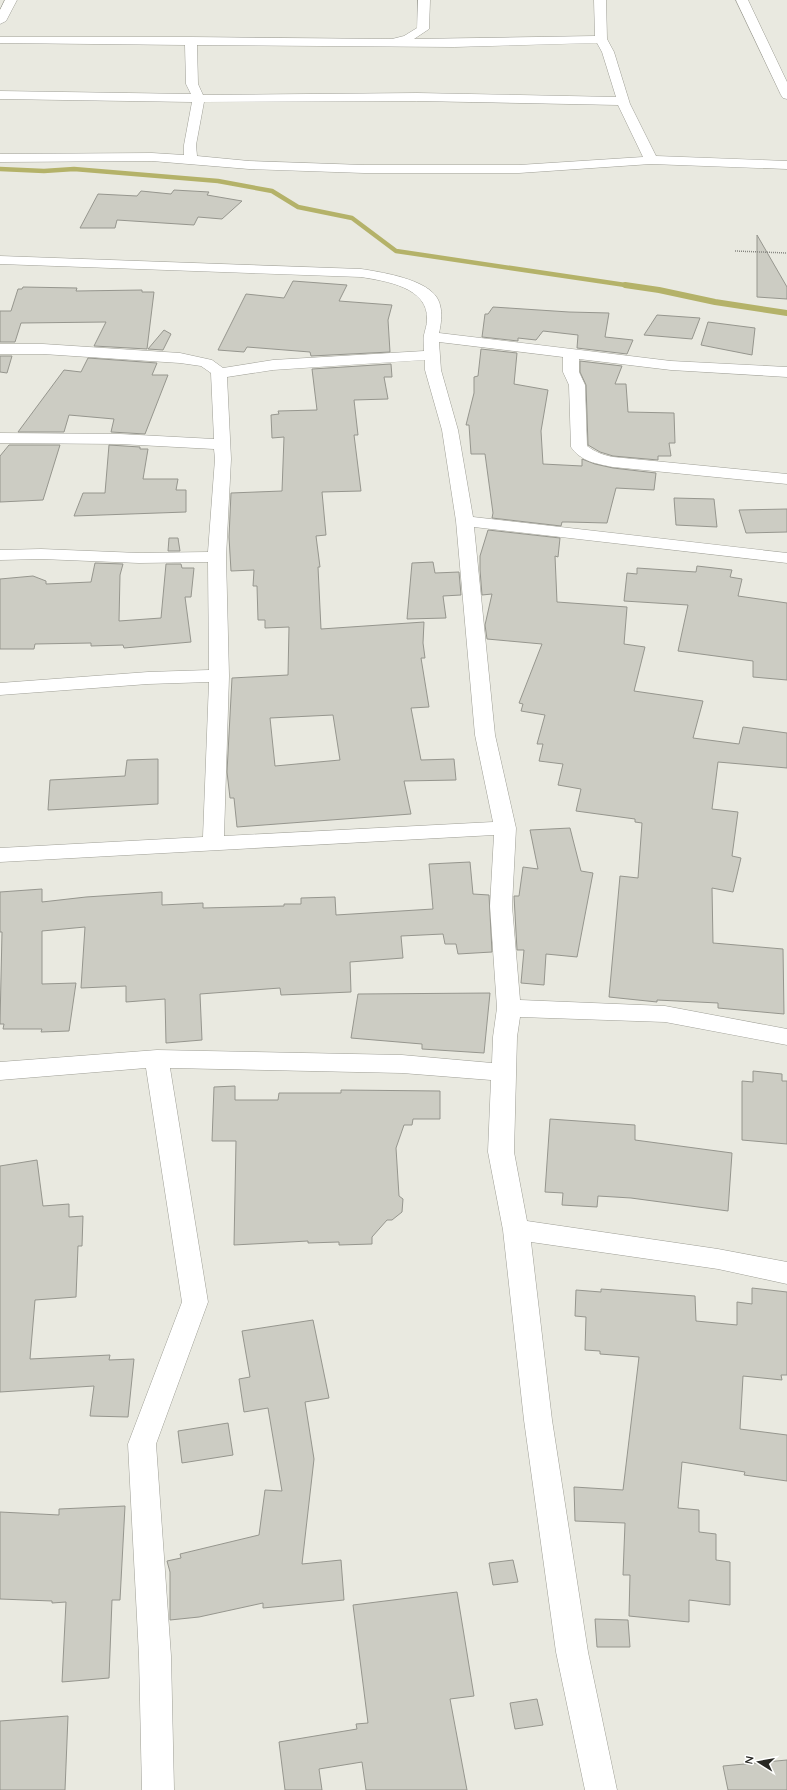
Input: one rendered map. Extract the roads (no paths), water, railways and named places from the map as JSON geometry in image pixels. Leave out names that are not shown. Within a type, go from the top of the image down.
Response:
[{"type":"street","points":[[0,21],[11,0]]},
{"type":"street","points":[[423,28],[424,0]]},
{"type":"street","points":[[600,0],[601,39],[608,52],[622,101],[651,160]]},
{"type":"street","points":[[742,0],[787,95]]},
{"type":"street","points":[[394,42],[408,38],[423,28]]},
{"type":"street","points":[[423,28],[454,43]]},
{"type":"street","points":[[0,40],[191,40],[454,43],[601,39]]},
{"type":"street","points":[[191,40],[192,84],[199,98],[190,145],[191,159]]},
{"type":"street","points":[[158,98],[192,84]]},
{"type":"street","points":[[0,95],[158,98],[416,97],[622,101]]},
{"type":"street","points":[[0,158],[152,157],[289,167],[460,170],[543,168],[651,160],[787,165]]},
{"type":"street","points":[[0,260],[361,273],[406,284],[427,295],[433,307],[435,320],[431,337],[433,370],[450,430],[465,521],[485,735],[505,828],[501,906],[509,1008],[505,1037],[505,1073],[501,1152],[516,1230],[538,1420],[571,1644],[601,1790]]},
{"type":"street","points":[[431,337],[516,345],[570,354],[655,364],[787,372]]},
{"type":"street","points":[[0,349],[44,349],[180,358],[202,361],[215,366],[219,373],[224,459],[222,505],[217,557],[219,676],[213,844]]},
{"type":"street","points":[[570,354],[571,372],[577,385],[579,447],[585,453],[600,460],[613,462],[787,479]]},
{"type":"street","points":[[219,373],[273,365],[432,355]]},
{"type":"street","points":[[0,438],[120,439],[222,444]]},
{"type":"street","points":[[465,521],[787,558]]},
{"type":"street","points":[[0,555],[41,554],[139,558],[217,557]]},
{"type":"street","points":[[0,689],[148,678],[219,676]]},
{"type":"street","points":[[0,855],[505,828]]},
{"type":"street","points":[[509,1008],[665,1014],[787,1037]]},
{"type":"street","points":[[0,1071],[157,1059],[402,1064],[505,1073]]},
{"type":"street","points":[[157,1059],[194,1302],[142,1444],[155,1656],[158,1790]]},
{"type":"street","points":[[516,1230],[718,1259],[787,1273]]},
{"type":"waterway","points":[[0,169],[44,171],[74,169],[218,181],[272,191],[298,207],[352,218],[396,251],[632,286]]},
{"type":"waterway","points":[[625,285],[659,290],[715,302],[787,313]]}]
